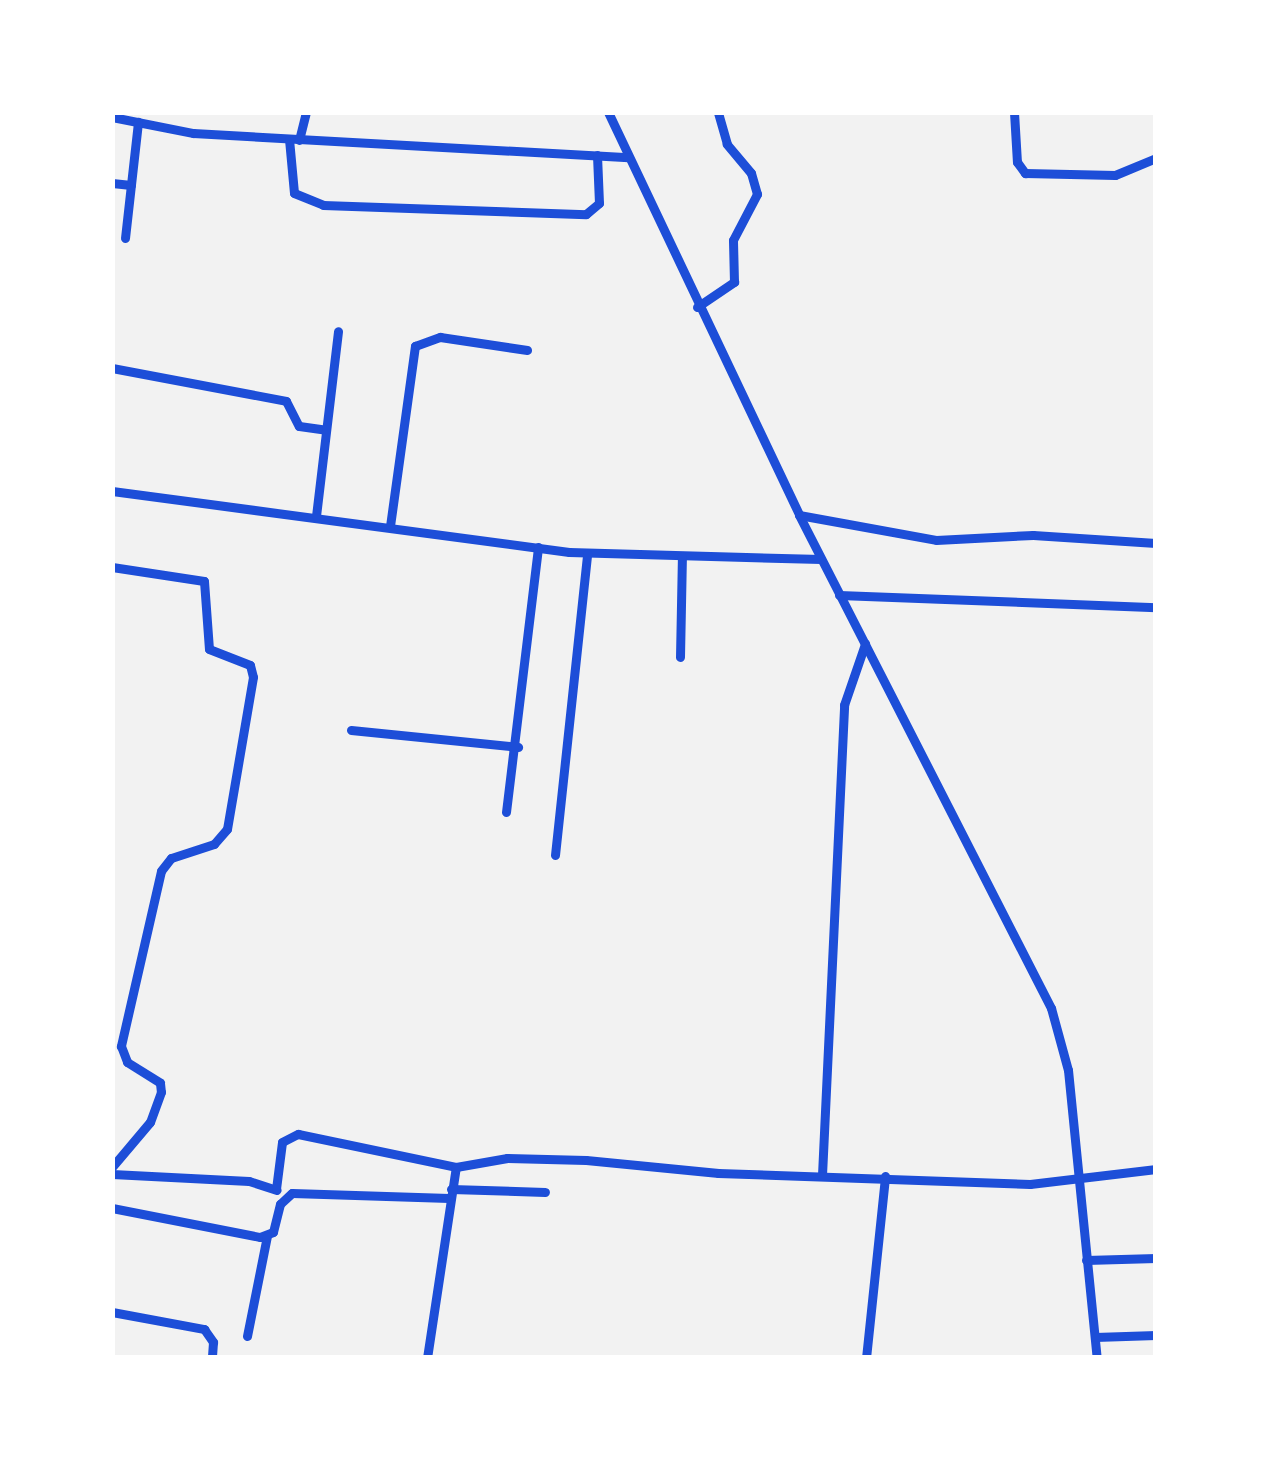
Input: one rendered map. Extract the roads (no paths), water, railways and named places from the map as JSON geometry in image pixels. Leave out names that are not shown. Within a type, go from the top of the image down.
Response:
[{"type":"street","points":[[306,112],[294,140],[294,192],[323,206],[586,214],[599,202],[597,155]]},
{"type":"street","points":[[608,112],[696,307],[798,515],[1052,1008],[1068,1070],[1096,1358]]},
{"type":"street","points":[[696,307],[734,282],[734,240],[757,194],[751,173],[727,144],[718,112]]},
{"type":"street","points":[[1014,112],[1017,162],[1025,173],[1115,175],[1156,158]]},
{"type":"street","points":[[112,117],[294,140],[628,157]]},
{"type":"street","points":[[125,238],[138,122]]},
{"type":"street","points":[[112,183],[131,185]]},
{"type":"street","points":[[316,516],[338,331]]},
{"type":"street","points":[[390,526],[415,346],[440,338],[527,350]]},
{"type":"street","points":[[112,368],[286,401],[298,426],[326,430]]},
{"type":"street","points":[[112,490],[588,554],[821,559]]},
{"type":"street","points":[[798,515],[936,540],[1033,535],[1156,542]]},
{"type":"street","points":[[506,812],[518,747],[538,548]]},
{"type":"street","points":[[555,855],[588,554]]},
{"type":"street","points":[[680,656],[682,556]]},
{"type":"street","points":[[112,567],[204,581],[209,649],[250,665],[253,677],[227,829],[214,844],[171,858],[161,871],[121,1046],[128,1062]]},
{"type":"street","points":[[839,595],[1156,607]]},
{"type":"street","points":[[822,1175],[844,705],[864,644]]},
{"type":"street","points":[[352,730],[518,747]]},
{"type":"street","points":[[112,1060],[128,1062],[153,1076],[161,1092],[150,1122],[112,1171]]},
{"type":"street","points":[[247,1336],[280,1193],[282,1142],[298,1134],[456,1166],[507,1158],[1030,1184],[1156,1169]]},
{"type":"street","points":[[427,1358],[456,1166]]},
{"type":"street","points":[[112,1171],[249,1181],[280,1193],[545,1192]]},
{"type":"street","points":[[866,1358],[886,1176]]},
{"type":"street","points":[[112,1208],[267,1236]]},
{"type":"street","points":[[1086,1260],[1156,1258]]},
{"type":"street","points":[[112,1312],[204,1329],[213,1342],[212,1358]]},
{"type":"street","points":[[1095,1337],[1156,1335]]}]
